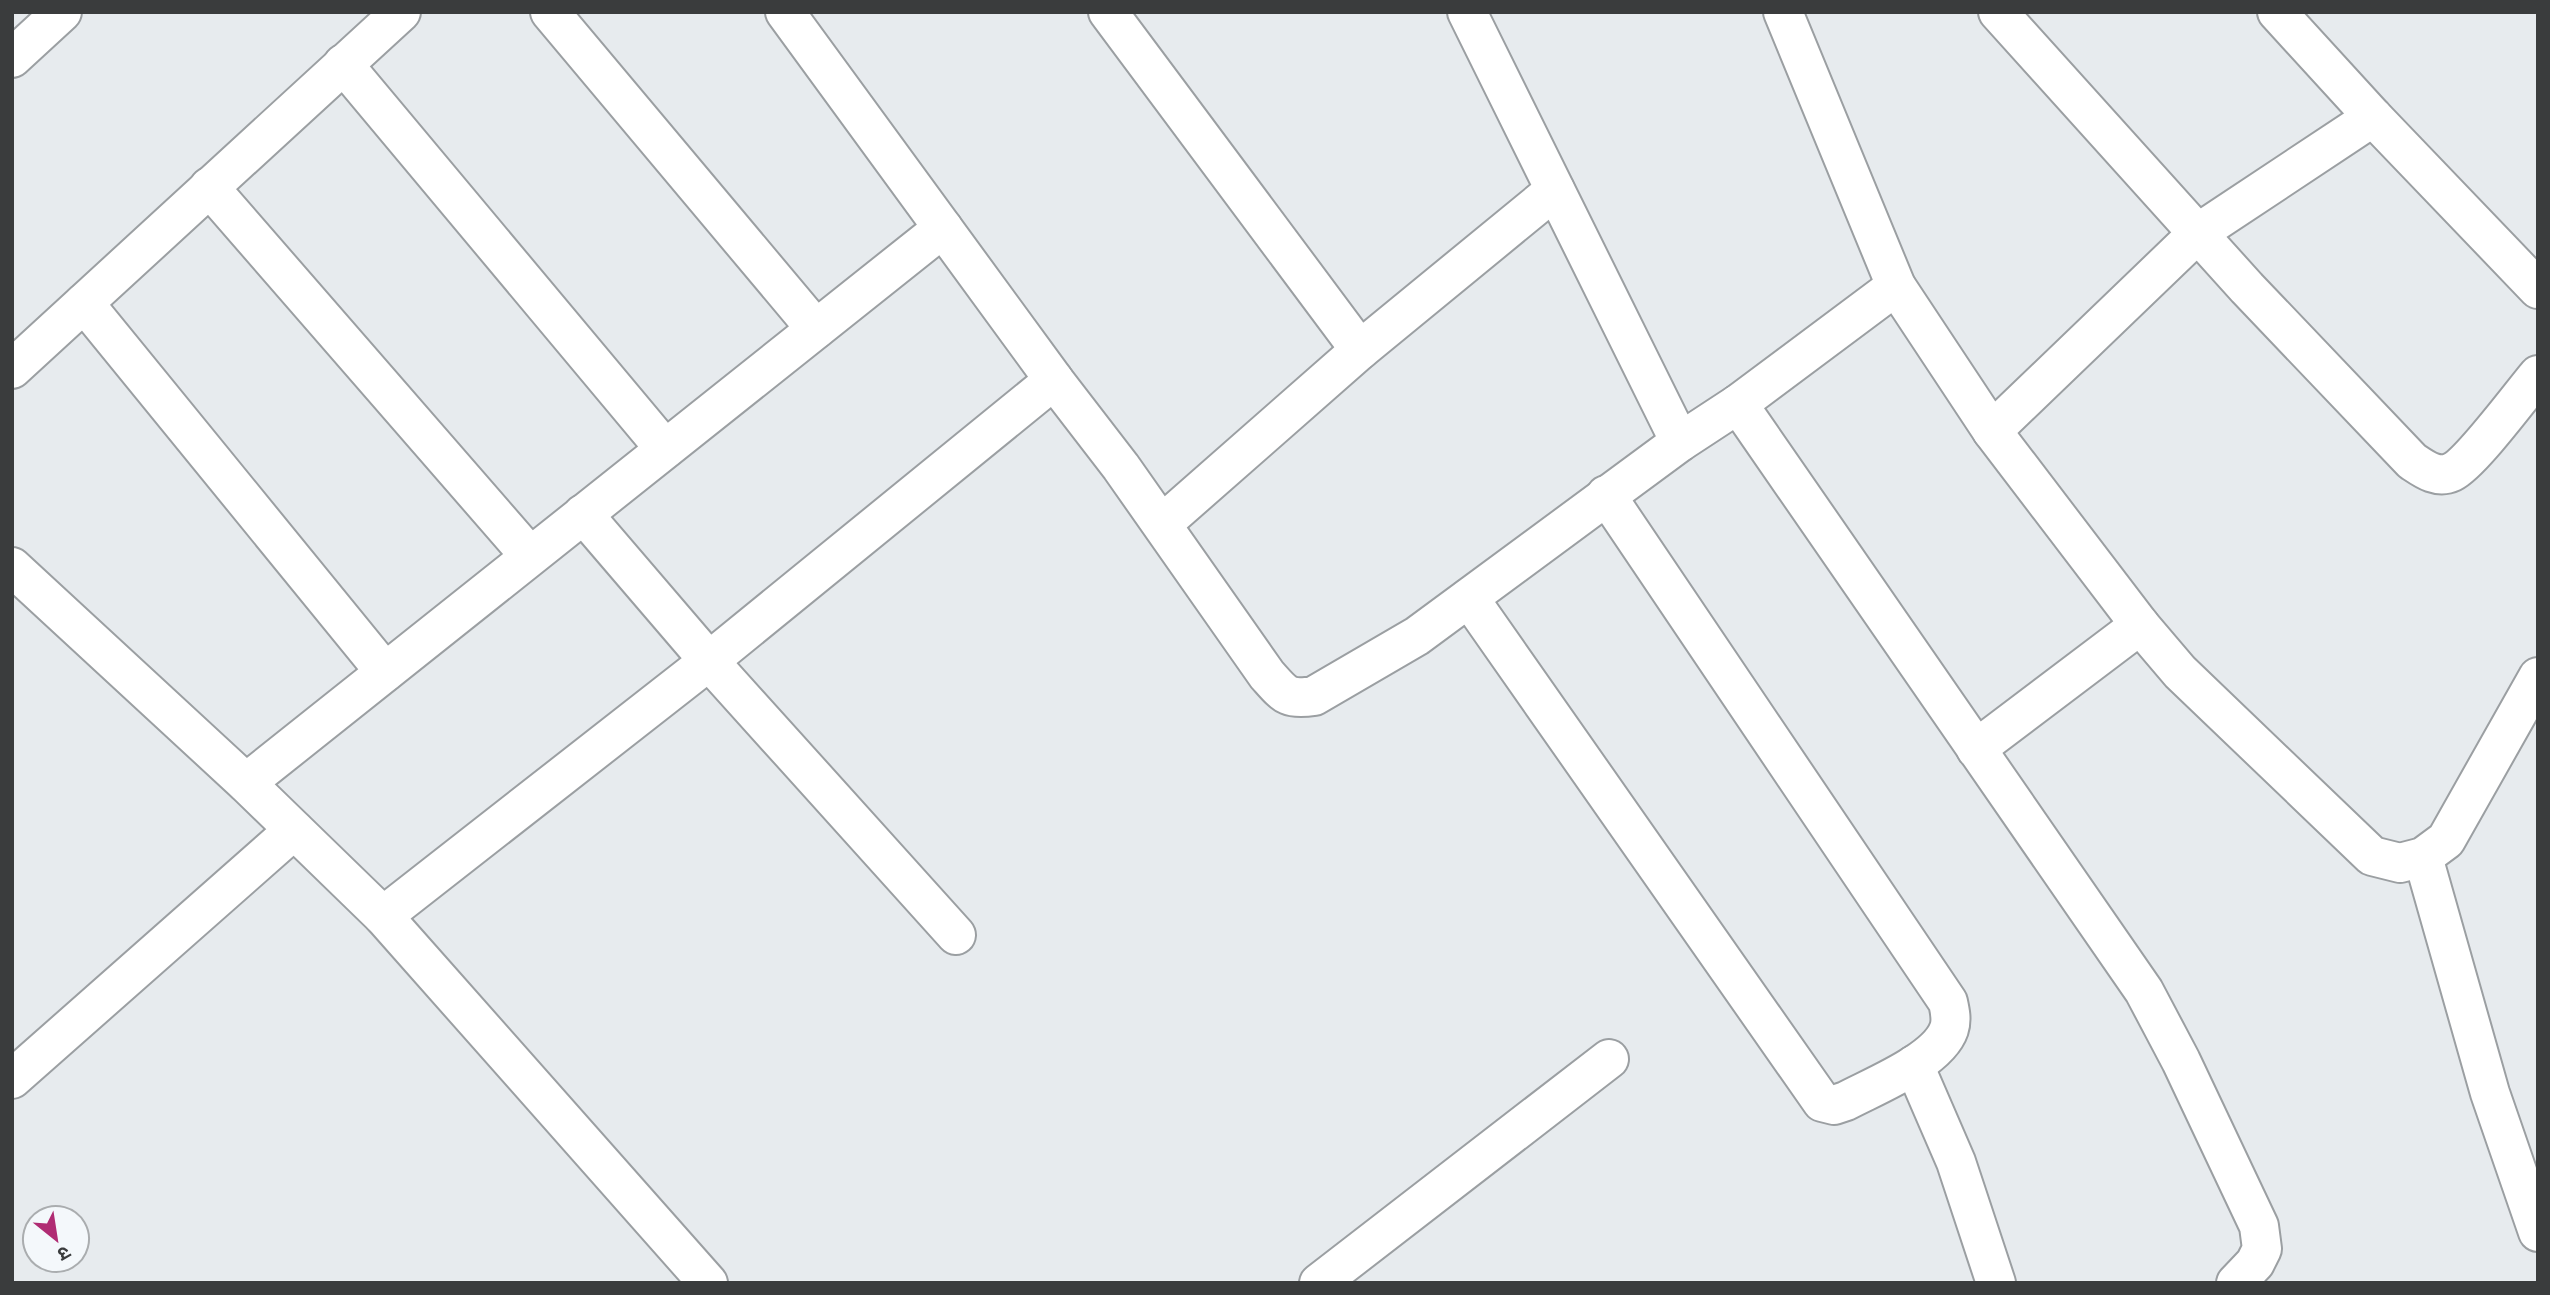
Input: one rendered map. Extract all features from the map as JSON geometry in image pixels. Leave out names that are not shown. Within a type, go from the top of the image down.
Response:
[{"type":"street","points":[[12,58],[62,12]]},
{"type":"street","points":[[12,369],[401,12]]},
{"type":"street","points":[[550,12],[816,329]]},
{"type":"street","points":[[1108,12],[1360,350]]},
{"type":"street","points":[[1467,12],[1679,442]]},
{"type":"street","points":[[1783,12],[1896,286],[1992,430],[2140,625],[2180,672],[2372,856],[2400,863],[2423,857],[2446,840],[2538,677]]},
{"type":"street","points":[[1997,12],[2198,233],[2412,461],[2430,473],[2451,473],[2468,459],[2538,375]]},
{"type":"street","points":[[2277,12],[2373,117],[2538,289]]},
{"type":"street","points":[[794,16],[943,228],[1162,524],[1267,675],[1280,690],[1296,699],[1314,696],[1417,636],[1606,495],[1679,442],[1738,404],[1896,286]]},
{"type":"street","points":[[343,64],[665,449]]},
{"type":"street","points":[[1992,430],[2198,233],[2373,117]]},
{"type":"street","points":[[209,187],[530,556]]},
{"type":"street","points":[[1162,524],[1360,350],[1555,190]]},
{"type":"street","points":[[246,783],[943,228]]},
{"type":"street","points":[[84,303],[385,672]]},
{"type":"street","points":[[383,916],[709,661],[1054,380]]},
{"type":"street","points":[[1738,404],[2144,991],[2181,1061],[2259,1226],[2262,1249],[2255,1263],[2236,1283]]},
{"type":"street","points":[[1469,598],[1822,1102],[1834,1105],[1846,1101],[1914,1065],[1939,1046],[1949,1030],[1951,1016],[1948,1002],[1606,495]]},
{"type":"street","points":[[583,514],[709,661],[956,935]]},
{"type":"street","points":[[12,567],[246,783],[383,916],[708,1283]]},
{"type":"street","points":[[1976,749],[2140,625]]},
{"type":"street","points":[[12,1079],[294,830]]},
{"type":"street","points":[[2423,857],[2490,1093],[2538,1232]]},
{"type":"street","points":[[1319,1283],[1609,1059]]},
{"type":"street","points":[[1914,1065],[1956,1162],[1996,1283]]}]
